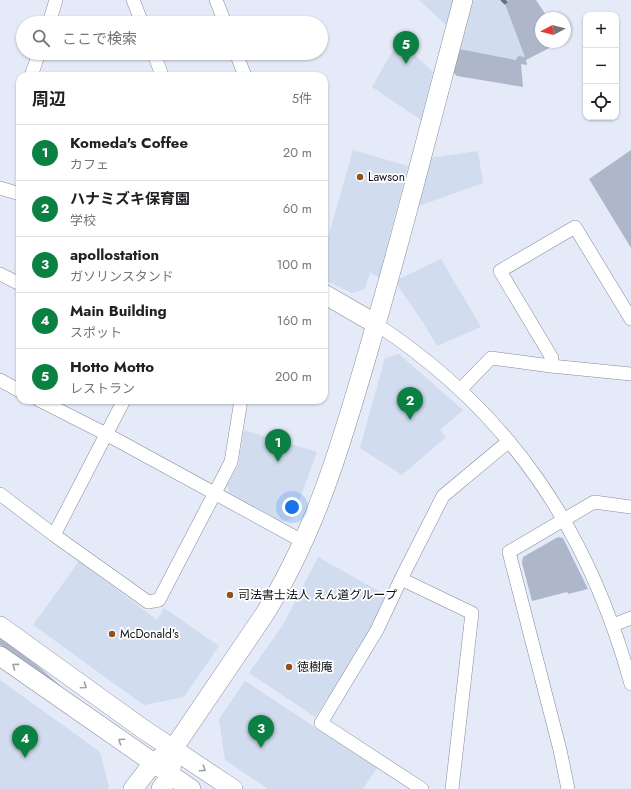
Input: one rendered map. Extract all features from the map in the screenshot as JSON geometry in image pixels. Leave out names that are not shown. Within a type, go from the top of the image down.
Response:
[{"type":"street","points":[[51,16],[56,0]]},
{"type":"street","points":[[133,0],[139,16]]},
{"type":"street","points":[[216,0],[222,16]]},
{"type":"street","points":[[133,789],[153,763],[173,749],[268,610],[304,542],[339,449],[376,324],[463,0]]},
{"type":"street","points":[[32,72],[37,60]]},
{"type":"street","points":[[156,60],[161,72]]},
{"type":"street","points":[[239,60],[243,72]]},
{"type":"street","points":[[0,188],[16,193]]},
{"type":"street","points":[[551,366],[552,358],[500,271],[574,227],[631,319]]},
{"type":"street","points":[[0,274],[16,282]]},
{"type":"street","points":[[328,296],[376,324],[418,353],[460,390],[510,440],[539,480],[565,520],[589,567],[613,625],[631,684]]},
{"type":"street","points":[[460,390],[491,358],[631,374]]},
{"type":"street","points":[[0,380],[16,388]]},
{"type":"street","points":[[47,404],[106,434],[304,542]]},
{"type":"street","points":[[54,535],[122,404]]},
{"type":"street","points":[[0,494],[54,535],[148,602],[159,600],[231,462],[239,404]]},
{"type":"street","points":[[422,789],[321,723],[377,630],[443,496],[510,440]]},
{"type":"street","points":[[568,789],[551,714],[509,552],[594,502],[631,507]]},
{"type":"street","points":[[401,579],[472,613],[452,789]]},
{"type":"street","points":[[613,625],[631,618]]},
{"type":"street","points":[[0,626],[143,729],[233,789]]},
{"type":"street","points":[[0,656],[153,763],[166,782],[191,789]]},
{"type":"street","points":[[166,782],[173,749]]},
{"type":"shaded area","points":[[419,0],[453,0],[446,25]]},
{"type":"shaded area","points":[[473,0],[501,0],[505,4],[526,58],[517,60],[459,49]]},
{"type":"shaded area","points":[[508,0],[536,0],[544,12],[535,12],[535,48],[549,48],[526,60],[527,65],[521,64],[523,87],[457,76],[453,72],[459,49],[516,60],[518,56],[525,57],[505,4]]},
{"type":"shaded area","points":[[399,40],[433,72],[421,120],[372,87]]},
{"type":"shaded area","points":[[353,150],[408,166],[379,278],[370,272],[365,289],[352,293],[328,282],[328,238]]},
{"type":"shaded area","points":[[631,150],[631,248],[589,179]]},
{"type":"shaded area","points":[[478,151],[483,183],[416,207],[429,158]]},
{"type":"shaded area","points":[[441,259],[481,327],[437,346],[398,286],[397,280]]},
{"type":"shaded area","points":[[399,354],[463,410],[440,430],[446,437],[402,475],[360,448],[385,358]]},
{"type":"shaded area","points":[[244,430],[317,452],[293,518],[282,522],[229,492],[227,485],[238,466]]},
{"type":"shaded area","points":[[558,537],[563,538],[588,589],[568,594],[567,592],[532,601],[522,563],[523,557]]},
{"type":"shaded area","points":[[318,557],[386,595],[374,621],[351,663],[315,717],[249,673],[283,625]]},
{"type":"shaded area","points":[[79,561],[157,620],[164,608],[219,646],[184,697],[144,705],[33,625]]},
{"type":"shaded area","points":[[0,637],[38,666],[64,689],[63,691],[0,645]]},
{"type":"shaded area","points":[[0,680],[100,752],[109,787],[107,789],[0,789]]},
{"type":"shaded area","points":[[245,681],[377,768],[363,789],[268,789],[225,760],[219,719]]},
{"type":"place","name":"Hotto Motto","points":[[406,64]]},
{"type":"place","name":"Lawson","points":[[360,177]]},
{"type":"place","name":"ハナミズキ保育園","points":[[410,420]]},
{"type":"place","name":"Komeda's Coffee","points":[[278,462]]},
{"type":"place","name":"司法書士法人 えん道グループ","points":[[230,595]]},
{"type":"place","name":"McDonald's","points":[[112,634]]},
{"type":"place","name":"徳樹庵","points":[[289,667]]},
{"type":"place","name":"apollostation","points":[[261,748]]},
{"type":"place","name":"Main Building","points":[[25,758]]}]
